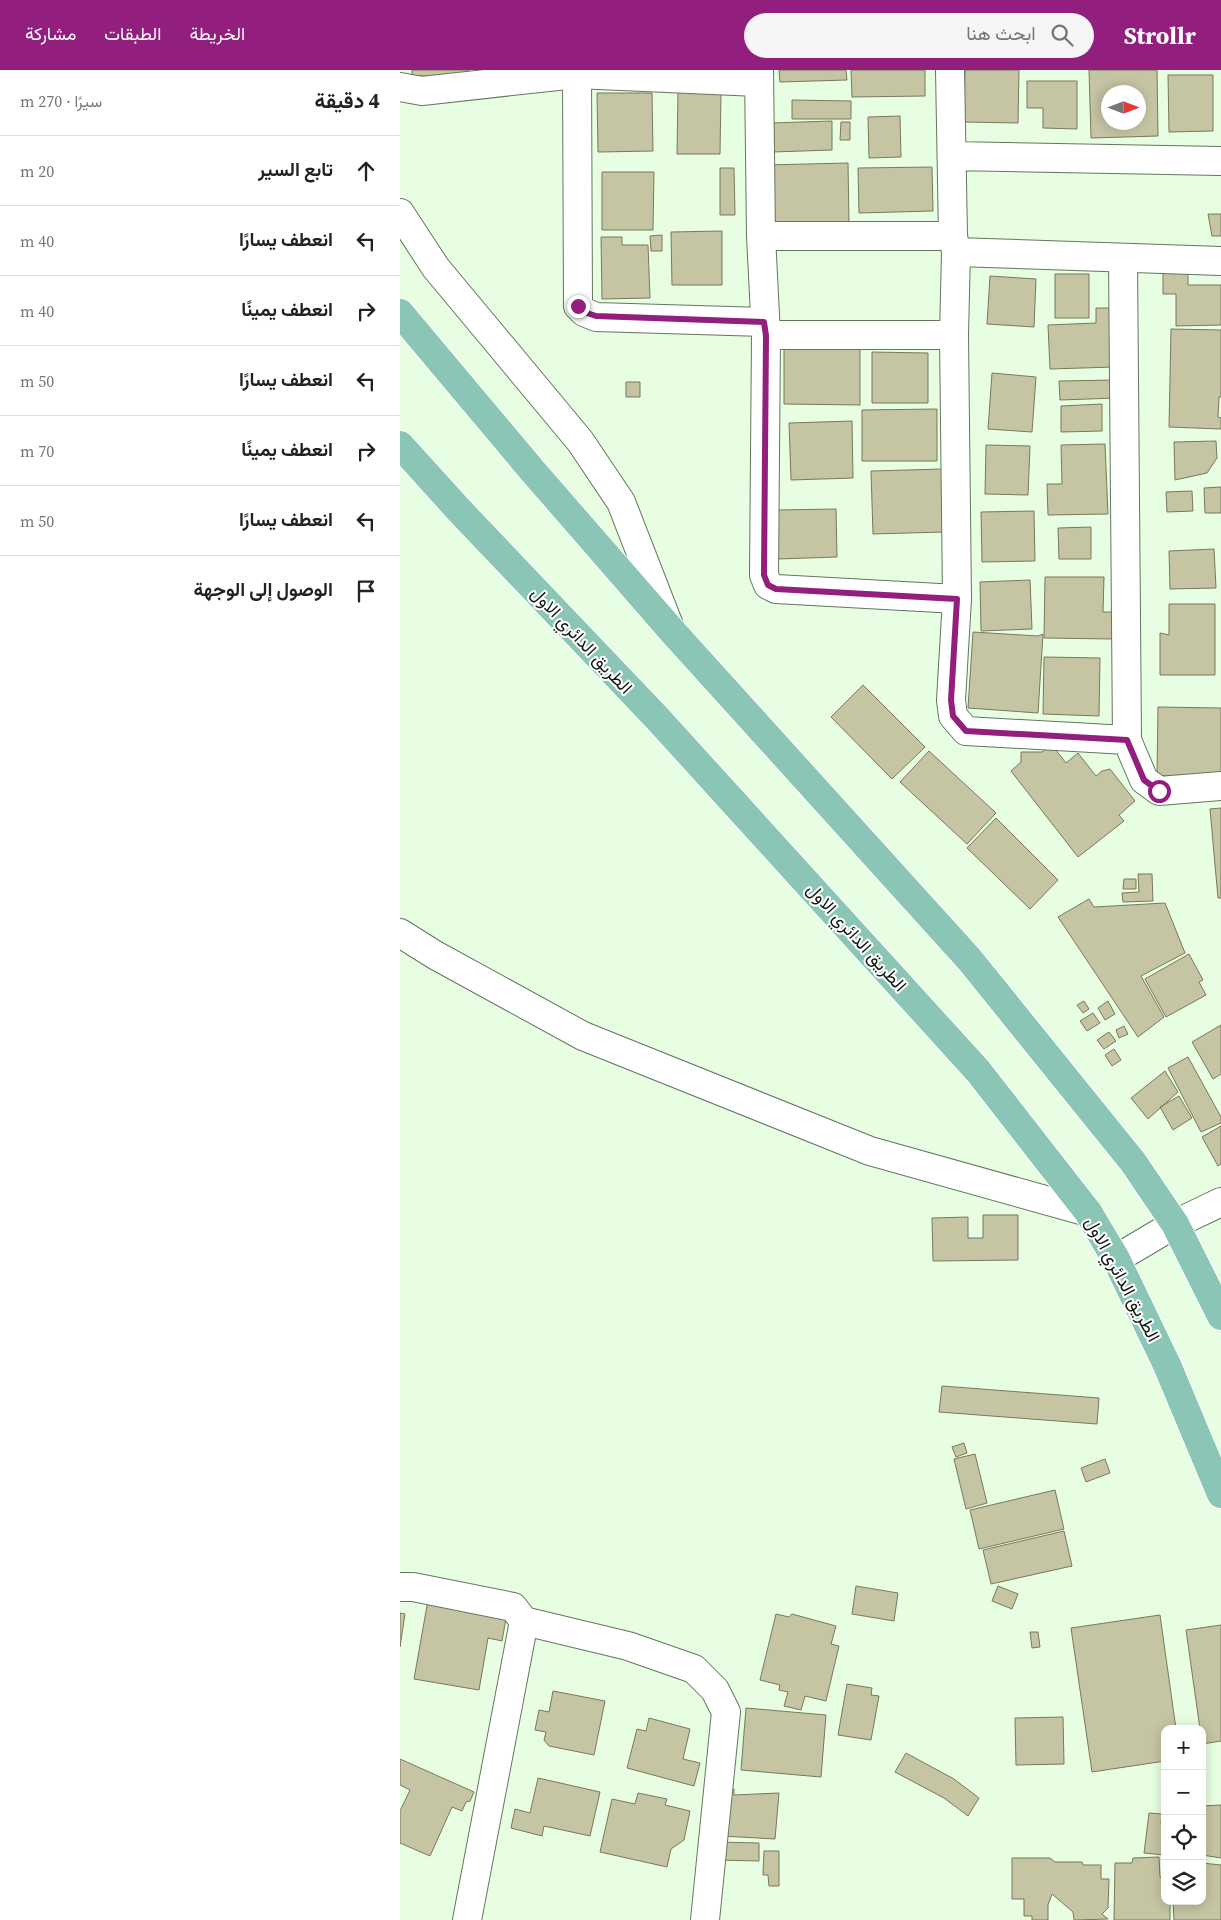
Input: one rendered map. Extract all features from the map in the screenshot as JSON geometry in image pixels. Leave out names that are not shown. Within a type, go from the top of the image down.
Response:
[{"type":"main road","points":[[400,313],[531,469],[672,631],[970,958],[1110,1133],[1175,1224],[1221,1316]]},
{"type":"main road","name":"الطريق الدائري الاول","points":[[400,445],[656,718],[978,1071],[1088,1212],[1116,1260],[1167,1365],[1221,1494]]},
{"type":"street","points":[[950,70],[954,244],[957,599],[951,700],[953,716],[966,731],[1127,740]]},
{"type":"street","points":[[577,72],[578,306],[584,312],[596,316],[765,329],[954,336]]},
{"type":"street","points":[[400,87],[422,91],[577,72],[758,76],[765,329],[764,575],[768,585],[776,589],[957,599]]},
{"type":"street","points":[[952,156],[1221,161]]},
{"type":"street","points":[[400,213],[436,268],[580,441],[621,502],[672,631]]},
{"type":"street","points":[[761,236],[954,244],[1123,258],[1221,261]]},
{"type":"street","points":[[1123,258],[1127,740],[1144,780],[1159,791],[1221,786]]},
{"type":"street","points":[[400,933],[435,955],[583,1036],[870,1151],[1088,1212]]},
{"type":"street","points":[[1116,1260],[1175,1224],[1221,1202]]},
{"type":"street","points":[[400,1586],[414,1587],[513,1607],[524,1621],[628,1646],[694,1669],[715,1690],[726,1712],[705,1920]]},
{"type":"street","points":[[467,1920],[524,1621]]},
{"type":"building","points":[[412,70],[469,70],[469,76],[412,76]]},
{"type":"building","points":[[779,70],[846,70],[847,80],[780,82]]},
{"type":"building","points":[[851,70],[925,70],[925,96],[852,97]]},
{"type":"building","points":[[965,70],[1019,70],[1018,123],[964,122]]},
{"type":"building","points":[[1089,70],[1157,70],[1158,136],[1091,138]]},
{"type":"building","points":[[1168,75],[1213,75],[1213,131],[1169,132]]},
{"type":"building","points":[[1027,81],[1077,81],[1077,129],[1043,128],[1043,108],[1027,108]]},
{"type":"building","points":[[678,89],[721,90],[720,154],[677,154]]},
{"type":"building","points":[[597,93],[652,93],[653,151],[598,152]]},
{"type":"building","points":[[792,100],[851,101],[851,119],[792,119]]},
{"type":"building","points":[[900,116],[901,157],[869,158],[868,117]]},
{"type":"building","points":[[832,121],[832,150],[772,152],[771,123]]},
{"type":"building","points":[[841,122],[850,122],[850,140],[840,140]]},
{"type":"building","points":[[848,163],[849,222],[766,224],[765,165]]},
{"type":"building","points":[[932,167],[933,211],[859,213],[858,168]]},
{"type":"building","points":[[720,168],[734,168],[735,215],[720,215]]},
{"type":"building","points":[[602,172],[654,172],[653,230],[602,230]]},
{"type":"building","points":[[1208,214],[1221,214],[1221,236],[1212,236]]},
{"type":"building","points":[[722,231],[722,285],[672,285],[671,232]]},
{"type":"building","points":[[662,235],[662,251],[651,251],[650,236]]},
{"type":"building","points":[[601,237],[622,237],[622,245],[648,245],[650,298],[602,299]]},
{"type":"building","points":[[1188,265],[1188,285],[1221,285],[1221,325],[1176,326],[1176,294],[1163,294],[1163,266]]},
{"type":"building","points":[[1055,274],[1089,274],[1089,318],[1055,318]]},
{"type":"building","points":[[990,276],[1036,279],[1034,327],[987,324]]},
{"type":"building","points":[[1096,308],[1112,308],[1114,367],[1050,369],[1048,325],[1096,323]]},
{"type":"building","points":[[1171,329],[1221,330],[1221,397],[1219,397],[1218,417],[1221,418],[1221,429],[1169,427]]},
{"type":"building","points":[[784,344],[860,344],[860,405],[784,404]]},
{"type":"building","points":[[872,352],[928,353],[928,403],[872,403]]},
{"type":"building","points":[[992,373],[1036,377],[1032,432],[988,429]]},
{"type":"building","points":[[1117,380],[1117,398],[1060,400],[1059,381]]},
{"type":"building","points":[[626,382],[640,382],[640,397],[626,397]]},
{"type":"building","points":[[1102,404],[1102,431],[1061,432],[1061,406]]},
{"type":"building","points":[[937,409],[937,461],[862,461],[862,410]]},
{"type":"building","points":[[852,421],[853,478],[791,480],[789,423]]},
{"type":"building","points":[[1216,441],[1217,458],[1207,473],[1175,480],[1174,442]]},
{"type":"building","points":[[1105,444],[1108,514],[1048,515],[1047,484],[1062,484],[1061,445]]},
{"type":"building","points":[[986,445],[1030,446],[1028,495],[985,494]]},
{"type":"building","points":[[942,469],[944,532],[873,534],[871,471]]},
{"type":"building","points":[[1221,487],[1221,513],[1205,513],[1204,488]]},
{"type":"building","points":[[1192,491],[1193,511],[1167,512],[1166,492]]},
{"type":"building","points":[[836,509],[837,557],[778,559],[776,510]]},
{"type":"building","points":[[1034,511],[1035,561],[982,562],[981,512]]},
{"type":"building","points":[[1091,527],[1091,559],[1059,559],[1058,528]]},
{"type":"building","points":[[1214,549],[1216,588],[1170,589],[1169,551]]},
{"type":"building","points":[[1045,577],[1104,577],[1103,612],[1113,612],[1112,639],[1044,638]]},
{"type":"building","points":[[1030,580],[1032,629],[981,631],[980,582]]},
{"type":"building","points":[[1169,604],[1215,604],[1215,675],[1160,675],[1160,633],[1169,635]]},
{"type":"building","points":[[973,632],[1038,636],[1043,634],[1038,713],[968,708]]},
{"type":"building","points":[[1044,657],[1100,658],[1099,716],[1043,714]]},
{"type":"building","points":[[863,685],[925,747],[892,779],[831,717]]},
{"type":"building","points":[[1158,707],[1221,708],[1221,776],[1157,776]]},
{"type":"building","points":[[1052,745],[1066,763],[1078,753],[1096,776],[1102,771],[1110,769],[1135,801],[1119,815],[1124,821],[1078,857],[1011,771],[1021,762],[1021,752],[1042,752]]},
{"type":"building","points":[[929,751],[996,813],[967,844],[900,782]]},
{"type":"building","points":[[1221,808],[1221,898],[1218,898],[1210,809]]},
{"type":"building","points":[[996,818],[1058,880],[1030,909],[967,848]]},
{"type":"building","points":[[1138,874],[1152,874],[1153,901],[1123,902],[1122,893],[1139,892]]},
{"type":"building","points":[[1124,879],[1136,879],[1136,889],[1123,889]]},
{"type":"building","points":[[1089,899],[1094,907],[1165,903],[1185,953],[1141,976],[1164,1017],[1138,1037],[1058,917]]},
{"type":"building","points":[[1189,954],[1203,980],[1199,982],[1206,995],[1166,1017],[1145,979]]},
{"type":"building","points":[[1084,1001],[1089,1009],[1083,1013],[1077,1005]]},
{"type":"building","points":[[1108,1001],[1115,1014],[1105,1020],[1098,1008]]},
{"type":"building","points":[[1093,1013],[1100,1023],[1087,1031],[1080,1021]]},
{"type":"building","points":[[1221,1025],[1221,1074],[1213,1079],[1192,1042]]},
{"type":"building","points":[[1124,1026],[1128,1034],[1119,1038],[1116,1030]]},
{"type":"building","points":[[1109,1032],[1116,1041],[1104,1049],[1097,1040]]},
{"type":"building","points":[[1114,1049],[1121,1060],[1112,1066],[1105,1055]]},
{"type":"building","points":[[1188,1057],[1221,1117],[1221,1123],[1201,1132],[1168,1068]]},
{"type":"building","points":[[1165,1071],[1178,1092],[1148,1119],[1131,1098]]},
{"type":"building","points":[[1179,1096],[1192,1118],[1173,1130],[1160,1107]]},
{"type":"building","points":[[1221,1126],[1221,1164],[1218,1166],[1202,1137]]},
{"type":"building","points":[[983,1215],[1018,1215],[1018,1260],[933,1261],[932,1218],[968,1217],[968,1238],[983,1238]]},
{"type":"building","points":[[942,1386],[1099,1398],[1097,1424],[939,1412]]},
{"type":"building","points":[[964,1443],[967,1453],[956,1457],[952,1447]]},
{"type":"building","points":[[975,1454],[987,1503],[966,1509],[954,1459]]},
{"type":"building","points":[[1105,1459],[1110,1473],[1086,1482],[1081,1468]]},
{"type":"building","points":[[1055,1490],[1064,1529],[979,1549],[970,1510]]},
{"type":"building","points":[[1064,1531],[1072,1566],[991,1584],[983,1550]]},
{"type":"building","points":[[856,1586],[898,1593],[894,1621],[852,1614]]},
{"type":"building","points":[[998,1586],[1018,1594],[1012,1609],[992,1601]]},
{"type":"building","points":[[428,1600],[507,1613],[502,1641],[488,1638],[479,1690],[414,1679]]},
{"type":"building","points":[[400,1613],[405,1614],[400,1647]]},
{"type":"building","points":[[776,1614],[789,1617],[792,1614],[836,1626],[831,1644],[839,1646],[826,1701],[805,1696],[801,1710],[784,1706],[788,1692],[779,1690],[780,1685],[760,1680]]},
{"type":"building","points":[[1160,1615],[1175,1725],[1161,1725],[1161,1762],[1092,1772],[1071,1628]]},
{"type":"building","points":[[1221,1625],[1221,1741],[1206,1743],[1206,1725],[1199,1725],[1186,1630]]},
{"type":"building","points":[[1030,1632],[1038,1632],[1040,1647],[1032,1648]]},
{"type":"building","points":[[847,1684],[872,1688],[871,1695],[879,1696],[871,1740],[838,1735]]},
{"type":"building","points":[[553,1691],[605,1701],[594,1755],[549,1746],[544,1740],[546,1732],[535,1730],[539,1710],[549,1712]]},
{"type":"building","points":[[746,1708],[826,1715],[821,1777],[741,1770]]},
{"type":"building","points":[[1063,1717],[1064,1764],[1016,1765],[1015,1718]]},
{"type":"building","points":[[649,1718],[690,1729],[683,1759],[700,1763],[694,1786],[627,1768],[637,1729],[646,1731]]},
{"type":"building","points":[[906,1753],[954,1779],[979,1798],[968,1816],[944,1798],[895,1772]]},
{"type":"building","points":[[400,1759],[474,1792],[462,1811],[452,1807],[430,1856],[400,1843],[400,1811],[410,1790],[400,1785]]},
{"type":"building","points":[[538,1778],[600,1792],[590,1836],[544,1826],[542,1836],[511,1828],[515,1809],[530,1813]]},
{"type":"building","points":[[734,1789],[734,1795],[779,1793],[775,1839],[722,1836],[728,1790]]},
{"type":"building","points":[[638,1793],[667,1799],[665,1805],[690,1811],[684,1840],[671,1849],[667,1867],[600,1852],[612,1799],[635,1804]]},
{"type":"building","points":[[1221,1805],[1221,1858],[1206,1856],[1206,1806]]},
{"type":"building","points":[[1149,1813],[1161,1814],[1161,1855],[1144,1853]]},
{"type":"building","points":[[716,1842],[759,1843],[759,1861],[716,1860]]},
{"type":"building","points":[[764,1851],[779,1851],[779,1886],[769,1886],[768,1875],[763,1875]]},
{"type":"building","points":[[1159,1857],[1161,1905],[1170,1905],[1170,1920],[1114,1920],[1115,1863],[1132,1863],[1133,1858]]},
{"type":"building","points":[[1012,1858],[1050,1858],[1055,1862],[1082,1862],[1083,1865],[1101,1865],[1101,1879],[1109,1879],[1108,1908],[1102,1914],[1108,1919],[1074,1920],[1073,1912],[1052,1894],[1048,1905],[1048,1920],[1032,1920],[1032,1916],[1024,1916],[1024,1899],[1012,1899]]},
{"type":"building","points":[[1206,1863],[1221,1865],[1221,1920],[1174,1920],[1173,1905],[1206,1905]]},
{"type":"route","points":[[578,306],[584,312],[596,316],[764,322],[766,336],[764,575],[768,585],[776,589],[957,599],[951,700],[953,716],[966,731],[1127,740],[1144,780],[1159,791]]}]
